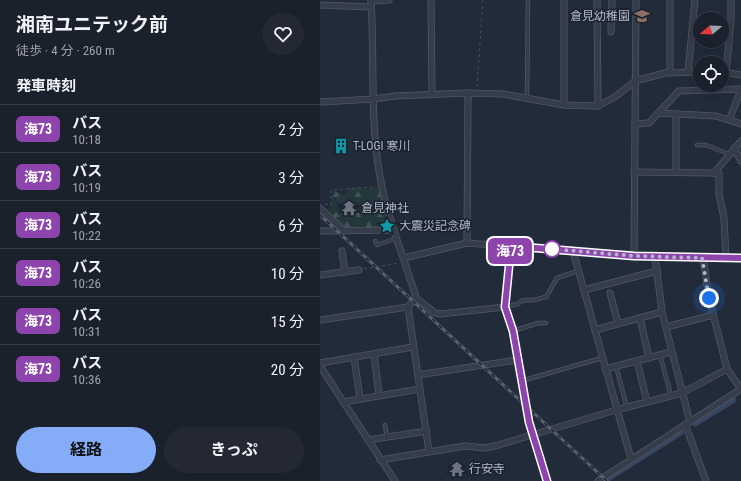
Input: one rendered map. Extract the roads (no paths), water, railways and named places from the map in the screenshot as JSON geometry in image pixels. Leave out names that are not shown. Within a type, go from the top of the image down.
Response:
[{"type":"street","points":[[320,5],[371,3],[389,0]]},
{"type":"street","points":[[431,0],[432,94]]},
{"type":"street","points":[[564,0],[564,105]]},
{"type":"street","points":[[597,0],[598,106]]},
{"type":"street","points":[[611,32],[612,0]]},
{"type":"street","points":[[634,256],[636,0]]},
{"type":"street","points":[[670,0],[670,72]]},
{"type":"street","points":[[688,72],[695,0]]},
{"type":"street","points":[[726,56],[731,21],[731,0]]},
{"type":"street","points":[[371,3],[374,99],[382,187],[416,298],[435,313],[440,314],[505,307]]},
{"type":"street","points":[[320,102],[374,99],[395,96],[477,93],[503,94],[564,105],[598,106],[615,97],[635,82],[670,72],[693,72]]},
{"type":"street","points":[[729,73],[741,75]]},
{"type":"street","points":[[635,124],[649,123],[679,91],[741,90],[729,120]]},
{"type":"street","points":[[467,243],[468,93]]},
{"type":"street","points":[[659,113],[716,116],[741,124]]},
{"type":"street","points":[[676,114],[676,172]]},
{"type":"street","points":[[714,173],[741,140]]},
{"type":"street","points":[[734,148],[741,161]]},
{"type":"street","points":[[634,172],[719,174],[719,194],[724,218],[726,258]]},
{"type":"street","points":[[320,208],[344,231]]},
{"type":"street","points":[[320,226],[323,231],[394,230]]},
{"type":"street","points":[[404,260],[467,243],[634,256],[741,258]]},
{"type":"street","points":[[511,246],[505,307],[513,331],[517,360],[533,435],[547,481]]},
{"type":"street","points":[[573,251],[616,410],[631,459]]},
{"type":"street","points":[[342,252],[345,272]]},
{"type":"street","points":[[655,256],[662,312],[688,423],[706,481]]},
{"type":"street","points":[[598,481],[741,389],[727,369],[713,315],[702,258]]},
{"type":"street","points":[[320,275],[359,270]]},
{"type":"street","points":[[584,290],[656,271]]},
{"type":"street","points":[[610,293],[618,323]]},
{"type":"street","points":[[320,320],[408,307],[416,298]]},
{"type":"street","points":[[408,307],[429,452]]},
{"type":"street","points":[[595,330],[662,312]]},
{"type":"street","points":[[666,327],[713,315]]},
{"type":"street","points":[[640,318],[649,358]]},
{"type":"street","points":[[320,363],[413,347]]},
{"type":"street","points":[[605,369],[672,352]]},
{"type":"street","points":[[374,354],[380,395]]},
{"type":"street","points":[[354,357],[360,398]]},
{"type":"street","points":[[418,375],[517,360]]},
{"type":"street","points":[[637,361],[647,402]]},
{"type":"street","points":[[320,366],[380,460],[396,481]]},
{"type":"street","points":[[380,460],[465,446],[490,447],[616,410],[682,393],[727,369]]},
{"type":"street","points":[[343,402],[420,389]]},
{"type":"street","points":[[368,440],[427,431]]},
{"type":"lane","points":[[527,98],[528,0]]},
{"type":"lane","points":[[697,145],[706,145],[729,154]]},
{"type":"lane","points":[[375,241],[377,245],[397,238]]},
{"type":"lane","points":[[505,307],[518,304],[521,301],[546,297],[556,278],[578,271]]},
{"type":"lane","points":[[513,331],[538,323],[546,323]]},
{"type":"lane","points":[[660,355],[670,396]]},
{"type":"lane","points":[[522,381],[602,358]]},
{"type":"lane","points":[[616,366],[626,408]]},
{"type":"lane","points":[[385,425],[387,437]]},
{"type":"waterway","points":[[695,424],[734,400]]},
{"type":"waterway","points":[[605,481],[681,433]]},
{"type":"railway","points":[[320,215],[607,481]]},
{"type":"place","name":"倉見幼稚園","points":[[642,16]]},
{"type":"place","name":"T-LOGI 寒川","points":[[341,146]]},
{"type":"place","name":"倉見神社","points":[[349,208]]},
{"type":"place","name":"大震災記念碑","points":[[387,226]]},
{"type":"place","name":"行安寺","points":[[457,469]]}]
